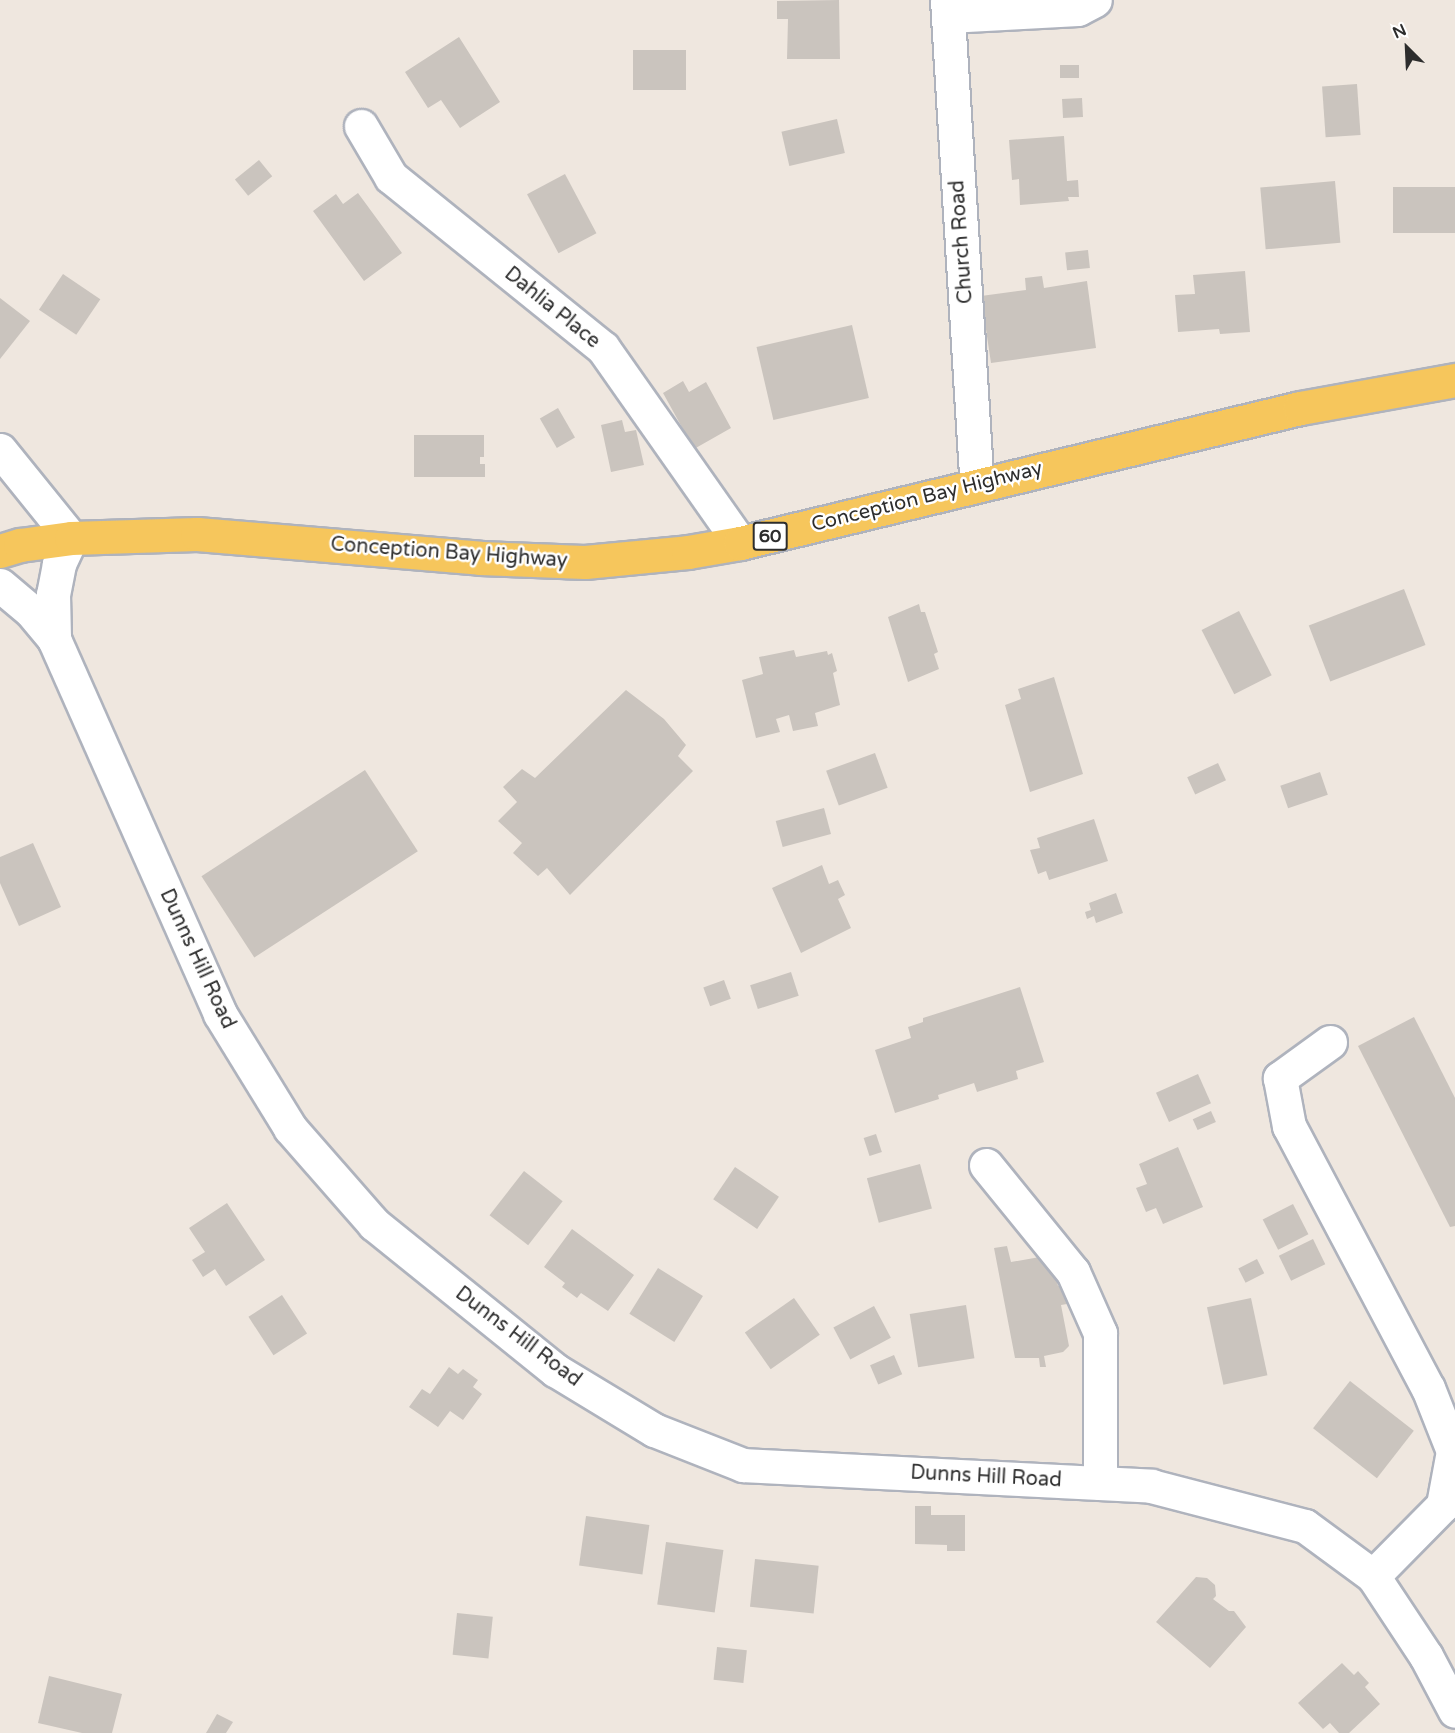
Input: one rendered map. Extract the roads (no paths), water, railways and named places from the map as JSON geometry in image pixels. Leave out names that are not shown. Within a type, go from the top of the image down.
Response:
[{"type":"main road","name":"Conception Bay Highway","points":[[0,551],[21,545],[71,538],[197,534],[480,558],[585,562],[688,552],[740,543],[1300,408],[1455,380]]},
{"type":"street","points":[[947,8],[1078,9],[1095,0]]},
{"type":"street","name":"Church Road","points":[[947,8],[977,485]]},
{"type":"street","name":"Dahlia Place","points":[[361,126],[391,177],[603,348],[740,543]]},
{"type":"street","points":[[0,450],[71,538]]},
{"type":"street","name":"Dunns Hill Road","points":[[54,639],[53,594],[59,564],[71,538]]},
{"type":"street","name":"Dunns Hill Road","points":[[0,585],[30,610],[54,639],[220,1014],[290,1128],[382,1231],[555,1370],[654,1430],[743,1465],[1151,1486],[1305,1526],[1373,1576],[1426,1656],[1455,1711]]},
{"type":"street","points":[[1330,1042],[1280,1078],[1289,1126],[1428,1388],[1453,1451],[1443,1505],[1373,1576]]},
{"type":"street","points":[[986,1165],[1072,1272],[1100,1333],[1100,1483]]}]
